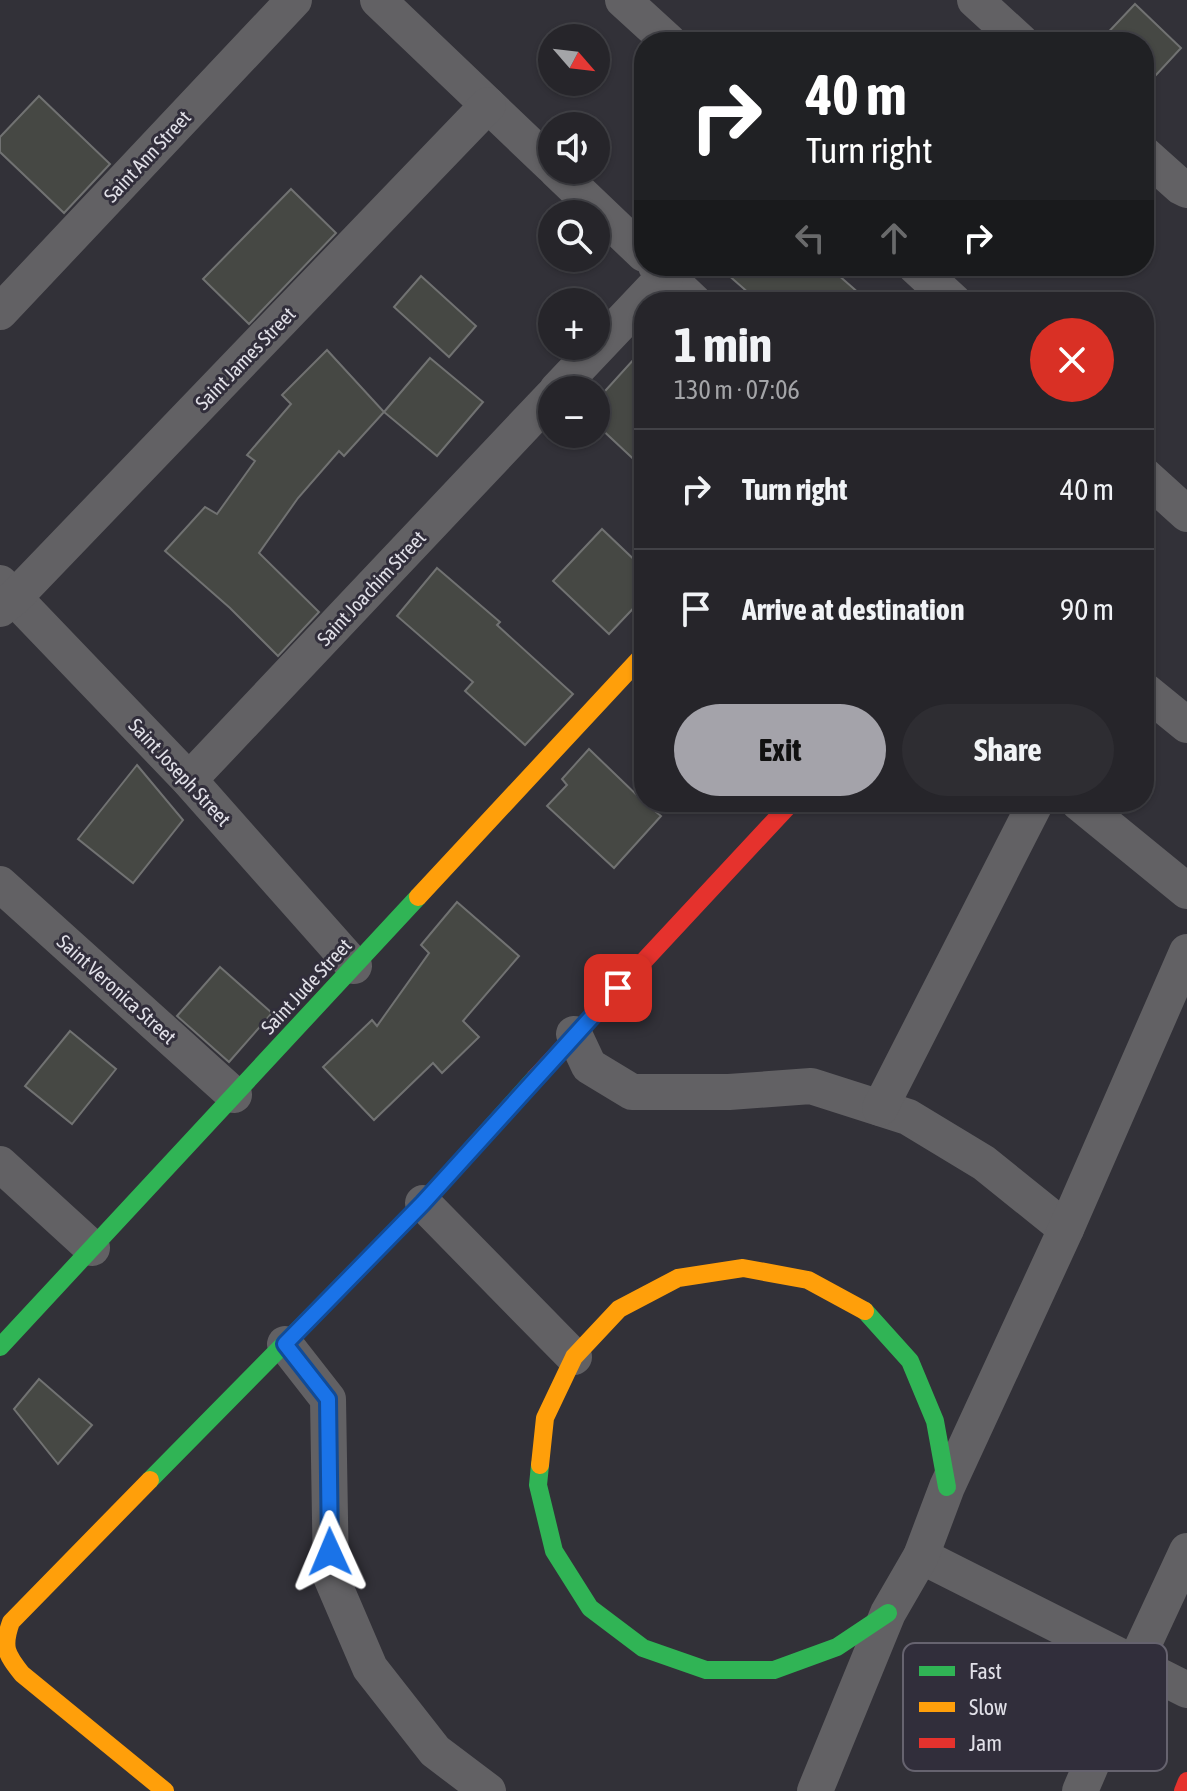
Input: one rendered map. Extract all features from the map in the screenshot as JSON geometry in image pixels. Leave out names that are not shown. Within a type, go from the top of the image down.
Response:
[{"type":"street","name":"Saint Ann Street","points":[[0,312],[294,0]]},
{"type":"street","points":[[378,0],[538,153]]},
{"type":"street","points":[[623,0],[658,32]]},
{"type":"street","points":[[975,0],[1010,32]]},
{"type":"street","name":"Saint James Street","points":[[5,597],[488,105]]},
{"type":"street","points":[[1154,163],[1187,190]]},
{"type":"street","points":[[571,184],[634,245]]},
{"type":"street","points":[[568,376],[646,276]]},
{"type":"street","points":[[667,276],[683,292]]},
{"type":"street","points":[[926,276],[943,292]]},
{"type":"street","name":"Saint Joachim Street","points":[[189,780],[538,411]]},
{"type":"street","points":[[1154,484],[1187,514]]},
{"type":"street","name":"Saint Joseph Street","points":[[5,597],[189,780],[354,966]]},
{"type":"street","name":"Saint Jude Street","points":[[0,1347],[634,665]]},
{"type":"street","points":[[1154,698],[1187,725]]},
{"type":"street","points":[[165,1791],[22,1674],[8,1656],[4,1641],[11,1622],[423,1203],[574,1034],[783,812]]},
{"type":"street","points":[[880,1108],[1031,812]]},
{"type":"street","points":[[1090,812],[1187,891]]},
{"type":"street","name":"Saint Veronica Street","points":[[0,884],[234,1095]]},
{"type":"street","points":[[815,1791],[888,1613],[921,1556],[947,1487],[1066,1229],[1187,952]]},
{"type":"street","points":[[574,1034],[589,1066],[632,1092],[729,1092],[811,1086],[908,1117],[984,1163],[1066,1229]]},
{"type":"street","points":[[0,1164],[92,1248]]},
{"type":"street","points":[[423,1203],[574,1357]]},
{"type":"street","points":[[888,1613],[837,1647],[774,1670],[706,1670],[643,1648],[590,1608],[554,1551],[538,1485],[545,1418],[574,1357],[619,1309],[678,1278],[743,1268],[808,1280],[865,1311],[910,1361],[935,1421],[947,1487]]},
{"type":"street","points":[[285,1344],[328,1399],[331,1577],[370,1668],[435,1751],[488,1791]]},
{"type":"street","points":[[1144,1643],[1187,1551]]},
{"type":"street","points":[[921,1556],[1095,1643]]},
{"type":"street","points":[[1167,1680],[1187,1690]]},
{"type":"street","points":[[1080,1791],[1089,1771]]},
{"type":"street","points":[[1183,1791],[1187,1781]]},
{"type":"building","points":[[1135,4],[1181,48],[1154,77],[1154,32],[1108,32]]},
{"type":"building","points":[[39,96],[110,164],[64,213],[0,152],[0,137]]},
{"type":"building","points":[[291,189],[336,233],[249,324],[203,279]]},
{"type":"building","points":[[421,276],[476,326],[449,357],[394,307]]},
{"type":"building","points":[[729,276],[839,276],[858,292],[748,292]]},
{"type":"building","points":[[327,350],[384,412],[344,456],[339,451],[298,498],[259,553],[319,612],[278,656],[230,608],[165,551],[205,507],[217,514],[255,461],[247,455],[291,404],[282,395]]},
{"type":"building","points":[[430,358],[483,402],[437,456],[384,412]]},
{"type":"building","points":[[634,359],[634,460],[610,437],[610,386]]},
{"type":"building","points":[[602,529],[634,559],[634,608],[609,634],[553,581]]},
{"type":"building","points":[[437,568],[500,622],[497,625],[573,694],[525,745],[465,691],[473,682],[397,616]]},
{"type":"building","points":[[589,749],[634,792],[634,812],[656,812],[661,816],[614,868],[547,806],[567,785],[562,779]]},
{"type":"building","points":[[137,765],[183,820],[133,883],[78,839]]},
{"type":"building","points":[[457,902],[519,956],[463,1021],[479,1037],[442,1073],[433,1063],[374,1120],[323,1067],[372,1020],[377,1026],[429,953],[421,945]]},
{"type":"building","points":[[220,967],[272,1013],[229,1062],[177,1016]]},
{"type":"building","points":[[70,1031],[116,1069],[72,1124],[25,1086]]},
{"type":"building","points":[[39,1379],[92,1425],[58,1464],[14,1409]]},
{"type":"traffic: fast","points":[[0,1347],[418,897]]},
{"type":"traffic: fast","points":[[150,1480],[423,1203],[535,1078]]},
{"type":"traffic: fast","points":[[865,1311],[910,1361],[935,1421],[947,1487]]},
{"type":"traffic: fast","points":[[540,1465],[538,1485],[554,1551],[590,1608],[643,1648],[706,1670],[774,1670],[837,1647],[888,1613]]},
{"type":"traffic: slow","points":[[418,897],[634,665]]},
{"type":"traffic: slow","points":[[540,1465],[545,1418],[574,1357],[619,1309],[678,1278],[743,1268],[808,1280],[865,1311]]},
{"type":"traffic: slow","points":[[150,1480],[11,1622],[6,1644],[9,1655],[22,1674],[165,1791]]},
{"type":"traffic: jam","points":[[535,1078],[783,812]]},
{"type":"traffic: jam","points":[[1183,1791],[1187,1781]]},
{"type":"route","points":[[330,1552],[328,1399],[285,1344],[423,1203],[618,988]]}]
